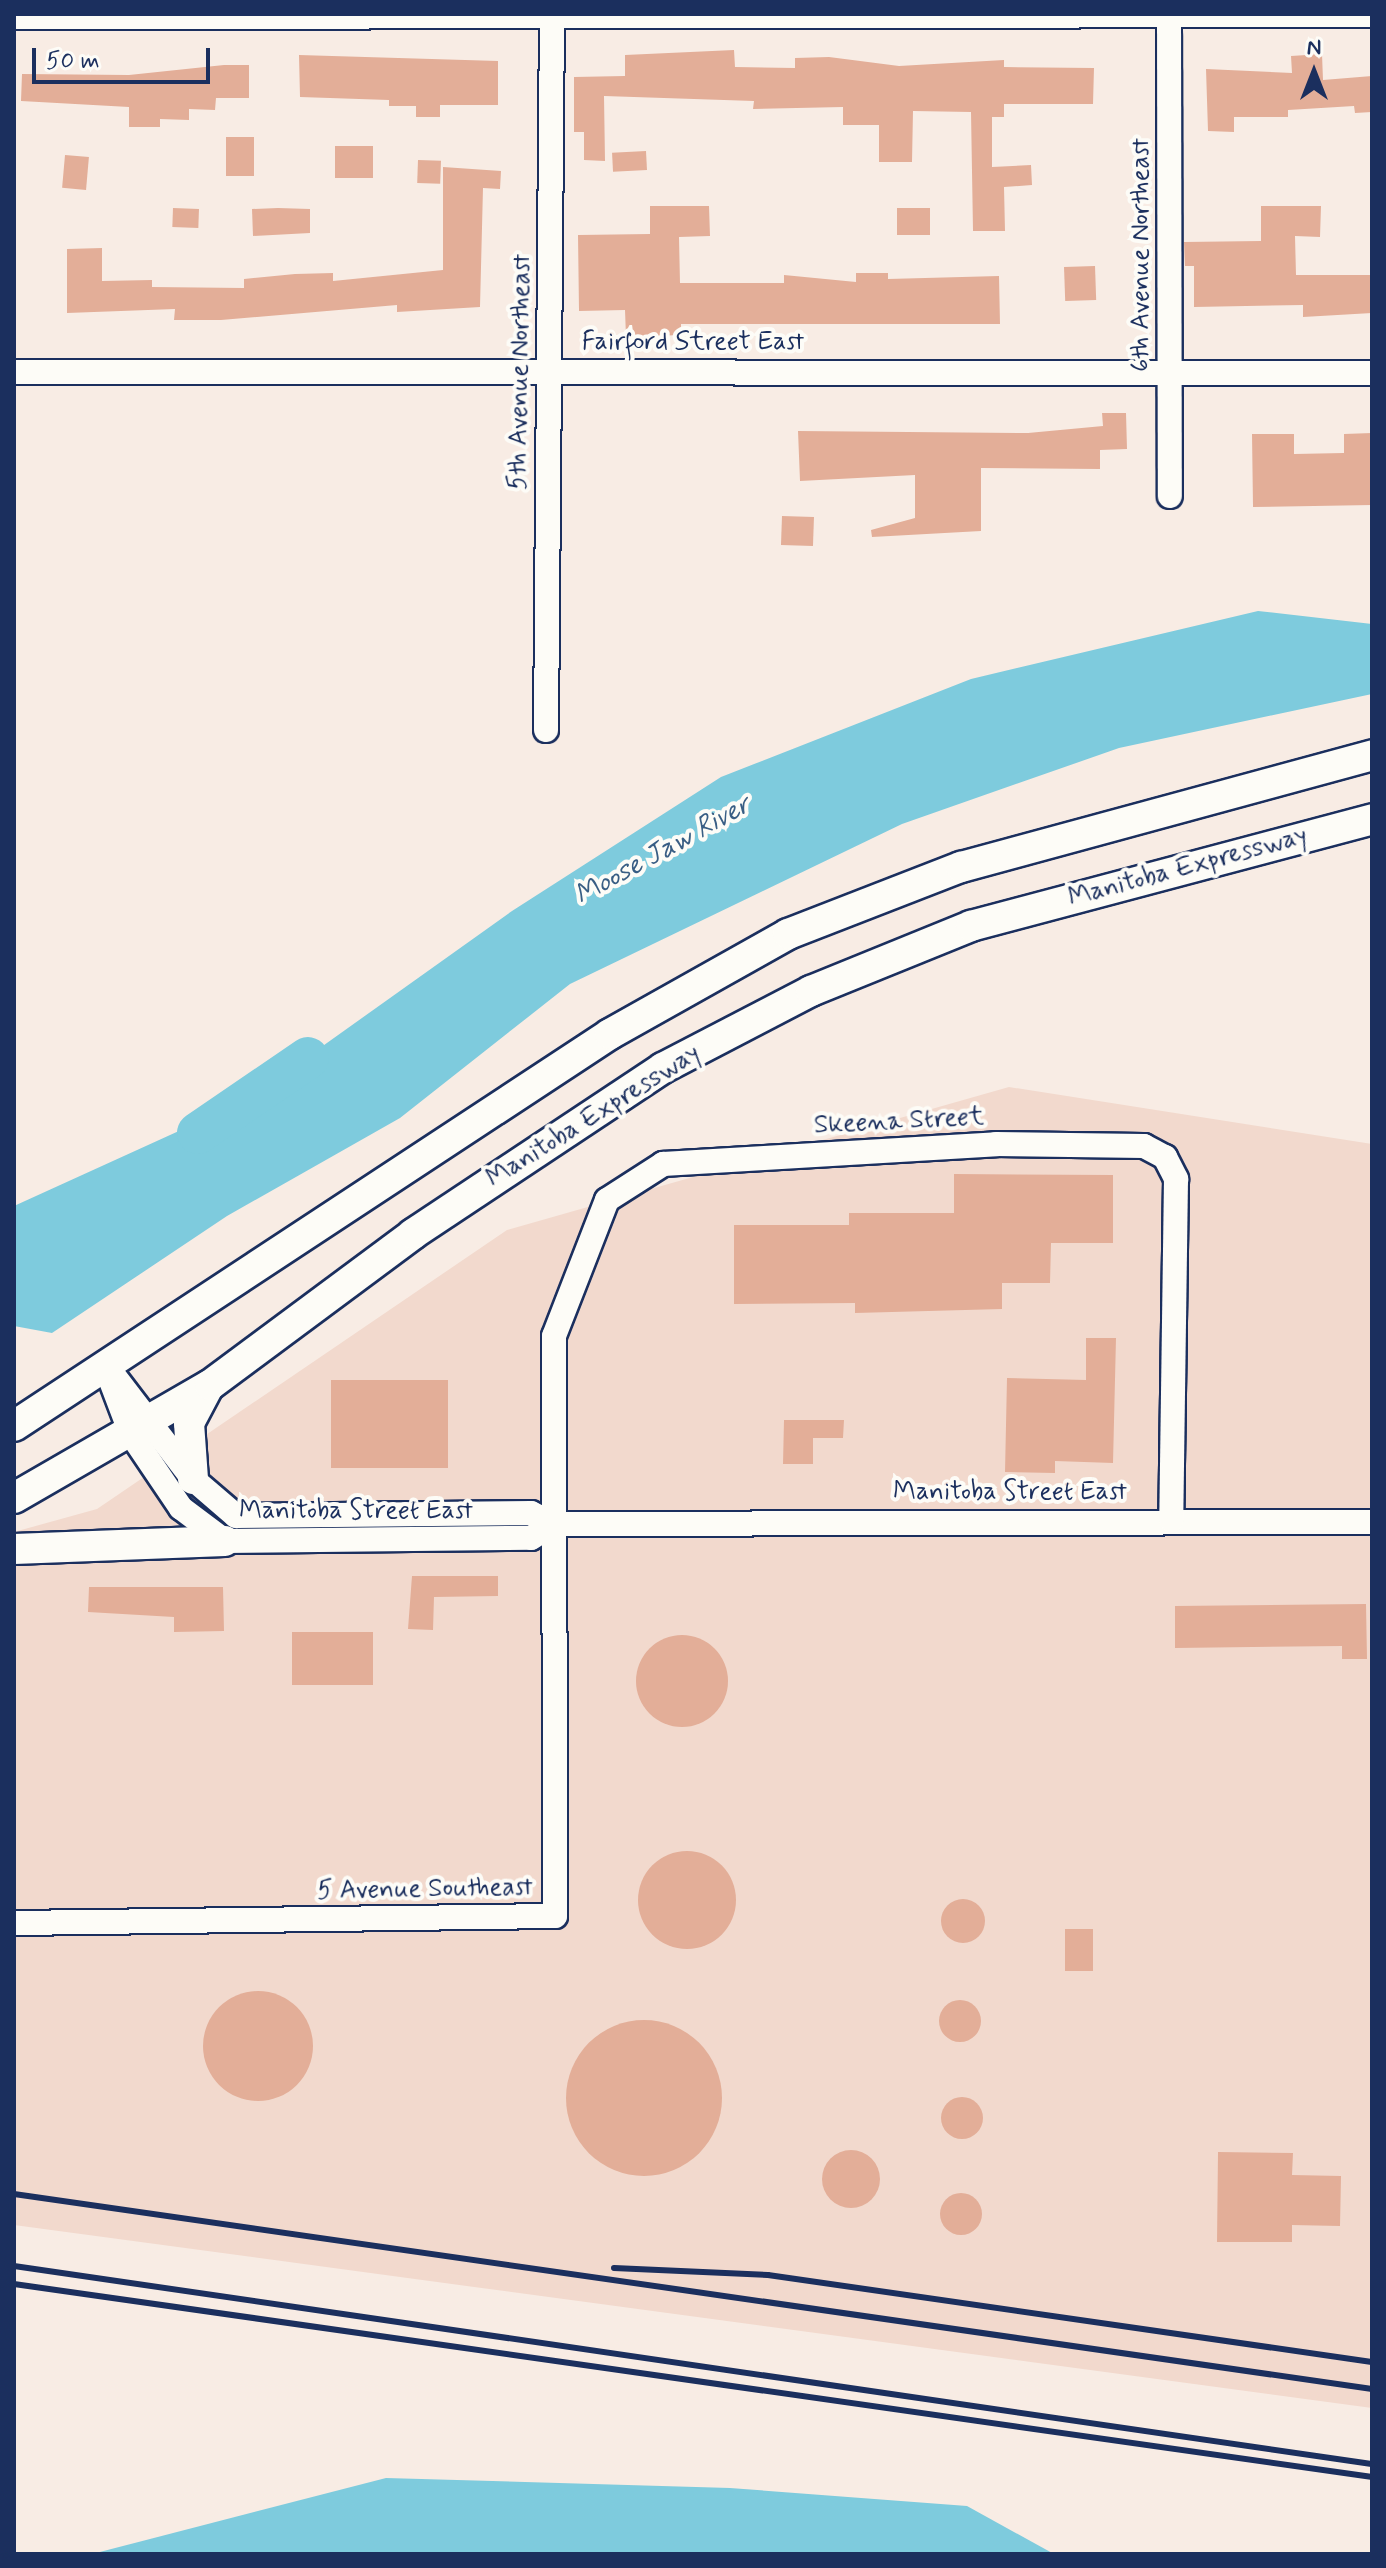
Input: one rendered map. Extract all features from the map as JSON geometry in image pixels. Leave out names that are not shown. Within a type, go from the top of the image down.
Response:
[{"type":"main road","points":[[14,1426],[610,1034],[788,934],[961,867],[1372,755]]},
{"type":"main road","name":"Manitoba Expressway","points":[[14,1498],[141,1428],[210,1385],[413,1234],[663,1068],[811,991],[971,926],[1372,819]]},
{"type":"main road","points":[[193,1479],[189,1423],[210,1385]]},
{"type":"main road","points":[[14,1549],[225,1541]]},
{"type":"street","name":"5th Avenue Northeast","points":[[546,730],[552,15]]},
{"type":"street","name":"6th Avenue Northeast","points":[[1169,15],[1170,496]]},
{"type":"street","points":[[14,17],[1372,15]]},
{"type":"street","name":"Fairford Street East","points":[[14,372],[1372,373]]},
{"type":"street","name":"Skeena Street","points":[[552,1531],[554,1336],[607,1200],[663,1164],[996,1144],[1144,1146],[1165,1157],[1176,1179],[1171,1338],[1171,1520]]},
{"type":"street","name":"Manitoba Street East","points":[[105,1364],[181,1508],[225,1541],[531,1538],[552,1531],[1171,1520],[1372,1522]]},
{"type":"street","name":"Manitoba Street East","points":[[141,1428],[236,1516],[531,1513],[552,1531]]},
{"type":"street","name":"5 Avenue Southeast","points":[[14,1923],[555,1916],[552,1531]]},
{"type":"shaded area","points":[[1009,1087],[1372,1144],[1372,2408],[14,2225],[14,1532],[97,1509],[507,1230]]},
{"type":"water","points":[[1258,611],[1372,624],[1372,694],[1119,748],[902,824],[570,984],[400,1118],[227,1216],[52,1333],[14,1326],[14,1206],[247,1100],[512,911],[721,777],[971,679]]},
{"type":"water","points":[[386,2478],[730,2488],[967,2506],[1054,2554],[92,2554]]},
{"type":"building","points":[[734,50],[735,67],[795,68],[795,58],[829,57],[899,66],[1004,60],[1004,67],[1094,68],[1093,104],[1004,104],[1004,117],[992,117],[992,167],[1031,165],[1032,185],[1004,187],[1005,231],[973,231],[971,112],[913,111],[912,162],[879,162],[879,125],[843,125],[843,107],[753,109],[754,101],[604,96],[605,161],[584,160],[584,132],[574,132],[574,77],[625,76],[625,55]]},
{"type":"building","points":[[1322,54],[1323,80],[1372,76],[1372,112],[1355,113],[1354,106],[1288,110],[1288,117],[1234,117],[1234,132],[1208,131],[1206,69],[1292,73],[1291,56]]},
{"type":"building","points":[[299,55],[498,61],[498,105],[440,105],[440,117],[416,117],[416,106],[389,106],[389,100],[300,97]]},
{"type":"building","points":[[249,65],[249,98],[216,98],[215,110],[189,109],[189,120],[160,119],[160,127],[129,127],[129,107],[21,101],[22,74],[129,75]]},
{"type":"building","points":[[226,137],[254,137],[254,176],[226,176]]},
{"type":"building","points":[[335,146],[373,146],[373,178],[335,178]]},
{"type":"building","points":[[646,151],[647,170],[613,172],[612,153]]},
{"type":"building","points":[[65,155],[89,157],[86,190],[62,188]]},
{"type":"building","points":[[418,160],[441,161],[440,184],[417,183]]},
{"type":"building","points":[[443,167],[501,171],[500,189],[483,188],[480,307],[397,312],[397,305],[221,320],[174,320],[175,309],[67,313],[67,249],[102,248],[102,281],[152,280],[152,287],[244,288],[244,279],[295,274],[333,273],[333,281],[443,270]]},
{"type":"building","points":[[650,206],[709,206],[710,236],[679,237],[680,283],[784,283],[784,275],[856,282],[856,273],[888,273],[888,279],[999,276],[1000,324],[681,324],[681,335],[626,337],[625,310],[579,311],[578,235],[650,234]]},
{"type":"building","points":[[1261,206],[1321,206],[1320,237],[1295,236],[1296,275],[1372,275],[1372,313],[1303,317],[1303,305],[1194,307],[1194,266],[1185,266],[1184,242],[1261,241]]},
{"type":"building","points":[[173,208],[199,209],[198,228],[172,227]]},
{"type":"building","points":[[897,208],[930,208],[930,235],[897,235]]},
{"type":"building","points":[[252,209],[310,209],[310,233],[253,236]]},
{"type":"building","points":[[1095,266],[1096,300],[1065,301],[1064,267]]},
{"type":"building","points":[[1102,413],[1126,413],[1127,449],[1100,450],[1100,469],[981,468],[981,531],[872,537],[871,530],[915,518],[915,475],[800,481],[798,431],[1028,433],[1103,426]]},
{"type":"building","points":[[1372,433],[1372,505],[1253,507],[1252,434],[1294,434],[1294,454],[1344,453],[1344,434]]},
{"type":"building","points":[[782,516],[814,517],[813,546],[781,545]]},
{"type":"building","points":[[954,1174],[1113,1175],[1113,1243],[1051,1243],[1050,1283],[1002,1283],[1002,1309],[855,1313],[855,1303],[734,1304],[734,1225],[849,1225],[849,1213],[954,1213]]},
{"type":"building","points":[[1086,1338],[1116,1338],[1113,1463],[1055,1461],[1055,1473],[1005,1472],[1007,1378],[1086,1380]]},
{"type":"building","points":[[331,1380],[448,1380],[448,1468],[331,1468]]},
{"type":"building","points":[[784,1420],[844,1420],[843,1438],[813,1438],[813,1464],[783,1464]]},
{"type":"building","points":[[412,1576],[498,1576],[498,1596],[434,1597],[433,1630],[408,1629]]},
{"type":"building","points":[[89,1587],[223,1587],[224,1631],[174,1632],[174,1617],[88,1612]]},
{"type":"building","points":[[1366,1604],[1367,1659],[1342,1659],[1342,1646],[1175,1648],[1175,1606]]},
{"type":"building","points":[[292,1632],[373,1632],[373,1685],[292,1685]]},
{"type":"building","points":[[682,1635],[699,1639],[714,1649],[724,1664],[728,1681],[724,1698],[714,1713],[699,1723],[682,1727],[665,1723],[650,1713],[640,1698],[636,1681],[640,1664],[650,1649],[665,1639]]},
{"type":"building","points":[[687,1851],[706,1855],[721,1866],[732,1881],[736,1900],[732,1919],[721,1934],[706,1945],[687,1949],[668,1945],[653,1934],[642,1919],[638,1900],[642,1881],[653,1866],[668,1855]]},
{"type":"building","points":[[963,1899],[978,1906],[985,1921],[978,1936],[963,1943],[948,1936],[941,1921],[948,1906]]},
{"type":"building","points":[[1065,1929],[1093,1929],[1093,1971],[1065,1971]]},
{"type":"building","points":[[258,1991],[279,1995],[297,2007],[309,2025],[313,2046],[309,2067],[297,2085],[279,2097],[258,2101],[237,2097],[219,2085],[207,2067],[203,2046],[207,2025],[219,2007],[237,1995]]},
{"type":"building","points":[[960,2000],[975,2006],[981,2021],[975,2036],[960,2042],[945,2036],[939,2021],[945,2006]]},
{"type":"building","points":[[644,2020],[674,2026],[699,2043],[716,2068],[722,2098],[716,2128],[699,2153],[674,2170],[644,2176],[614,2170],[589,2153],[572,2128],[566,2098],[572,2068],[589,2043],[614,2026]]},
{"type":"building","points":[[962,2097],[977,2103],[983,2118],[977,2133],[962,2139],[947,2133],[941,2118],[947,2103]]},
{"type":"building","points":[[851,2150],[871,2159],[880,2179],[871,2199],[851,2208],[831,2199],[822,2179],[831,2159]]},
{"type":"building","points":[[1218,2152],[1293,2153],[1292,2175],[1341,2176],[1340,2226],[1292,2225],[1292,2242],[1217,2242]]},
{"type":"building","points":[[961,2193],[976,2199],[982,2214],[976,2229],[961,2235],[946,2229],[940,2214],[946,2199]]},
{"type":"waterway","name":"Moose Jaw River","points":[[198,1133],[308,1058]]},
{"type":"railway","points":[[14,2194],[1372,2389]]},
{"type":"railway","points":[[14,2266],[1372,2464]]},
{"type":"railway","points":[[614,2268],[768,2275],[1372,2362]]},
{"type":"railway","points":[[14,2284],[1372,2477]]}]
